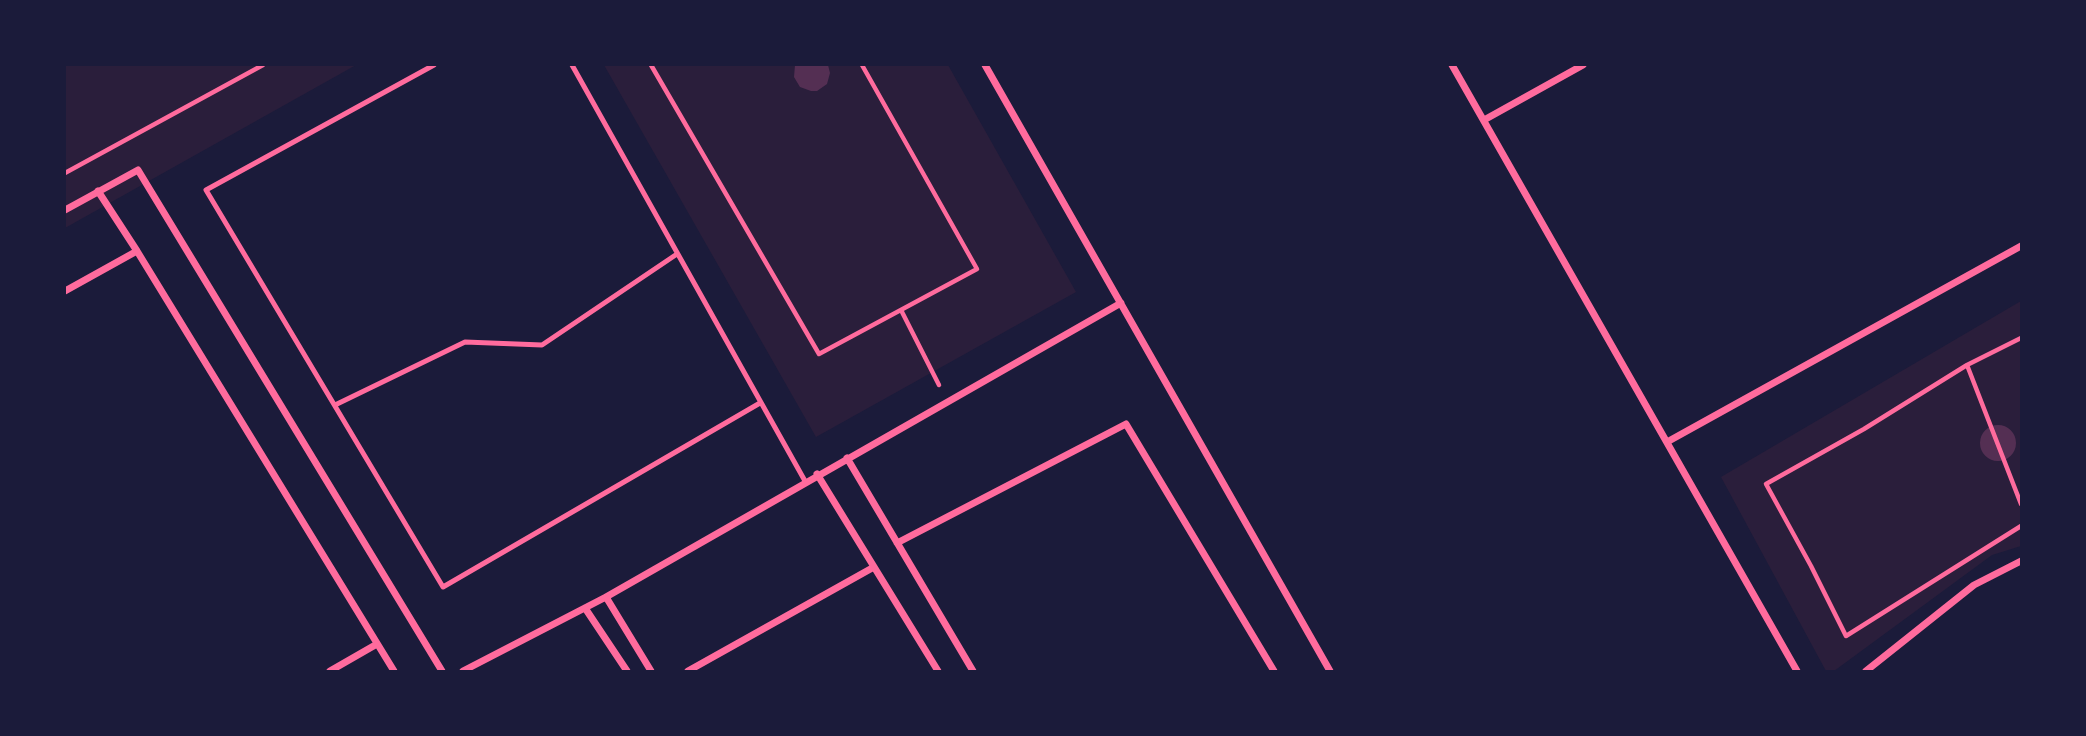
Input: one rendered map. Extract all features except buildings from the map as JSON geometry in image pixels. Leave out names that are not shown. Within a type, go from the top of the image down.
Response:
[{"type":"street","points":[[985,65],[1330,671]]},
{"type":"street","points":[[1452,65],[1797,671]]},
{"type":"street","points":[[1484,120],[1583,65]]},
{"type":"street","points":[[65,210],[138,170],[442,671]]},
{"type":"street","points":[[98,191],[394,671]]},
{"type":"street","points":[[1667,442],[2021,246]]},
{"type":"street","points":[[65,291],[137,251]]},
{"type":"street","points":[[463,671],[606,597],[817,474],[1121,303]]},
{"type":"street","points":[[897,543],[1126,424],[1274,671]]},
{"type":"street","points":[[847,458],[973,671]]},
{"type":"street","points":[[817,474],[938,671]]},
{"type":"street","points":[[1866,671],[1975,585],[2021,561]]},
{"type":"street","points":[[688,671],[873,567]]},
{"type":"street","points":[[606,597],[652,671]]},
{"type":"street","points":[[585,608],[627,671]]},
{"type":"street","points":[[330,671],[377,644]]},
{"type":"lane","points":[[434,65],[206,190],[443,587],[760,403]]},
{"type":"lane","points":[[572,65],[805,481]]},
{"type":"lane","points":[[335,405],[465,342],[542,345],[677,254]]},
{"type":"path","points":[[65,173],[263,65]]},
{"type":"path","points":[[650,65],[819,355],[977,269],[862,65]]},
{"type":"path","points":[[901,310],[948,401]]},
{"type":"path","points":[[2021,338],[1766,484],[1846,636],[2021,526]]},
{"type":"path","points":[[1968,366],[2021,505]]},
{"type":"shaded area","points":[[65,65],[356,65],[65,228]]},
{"type":"shaded area","points":[[604,65],[948,65],[1076,292],[816,437]]},
{"type":"shaded area","points":[[2021,301],[2021,546],[1992,555],[1834,671],[1826,671],[1721,477]]}]
